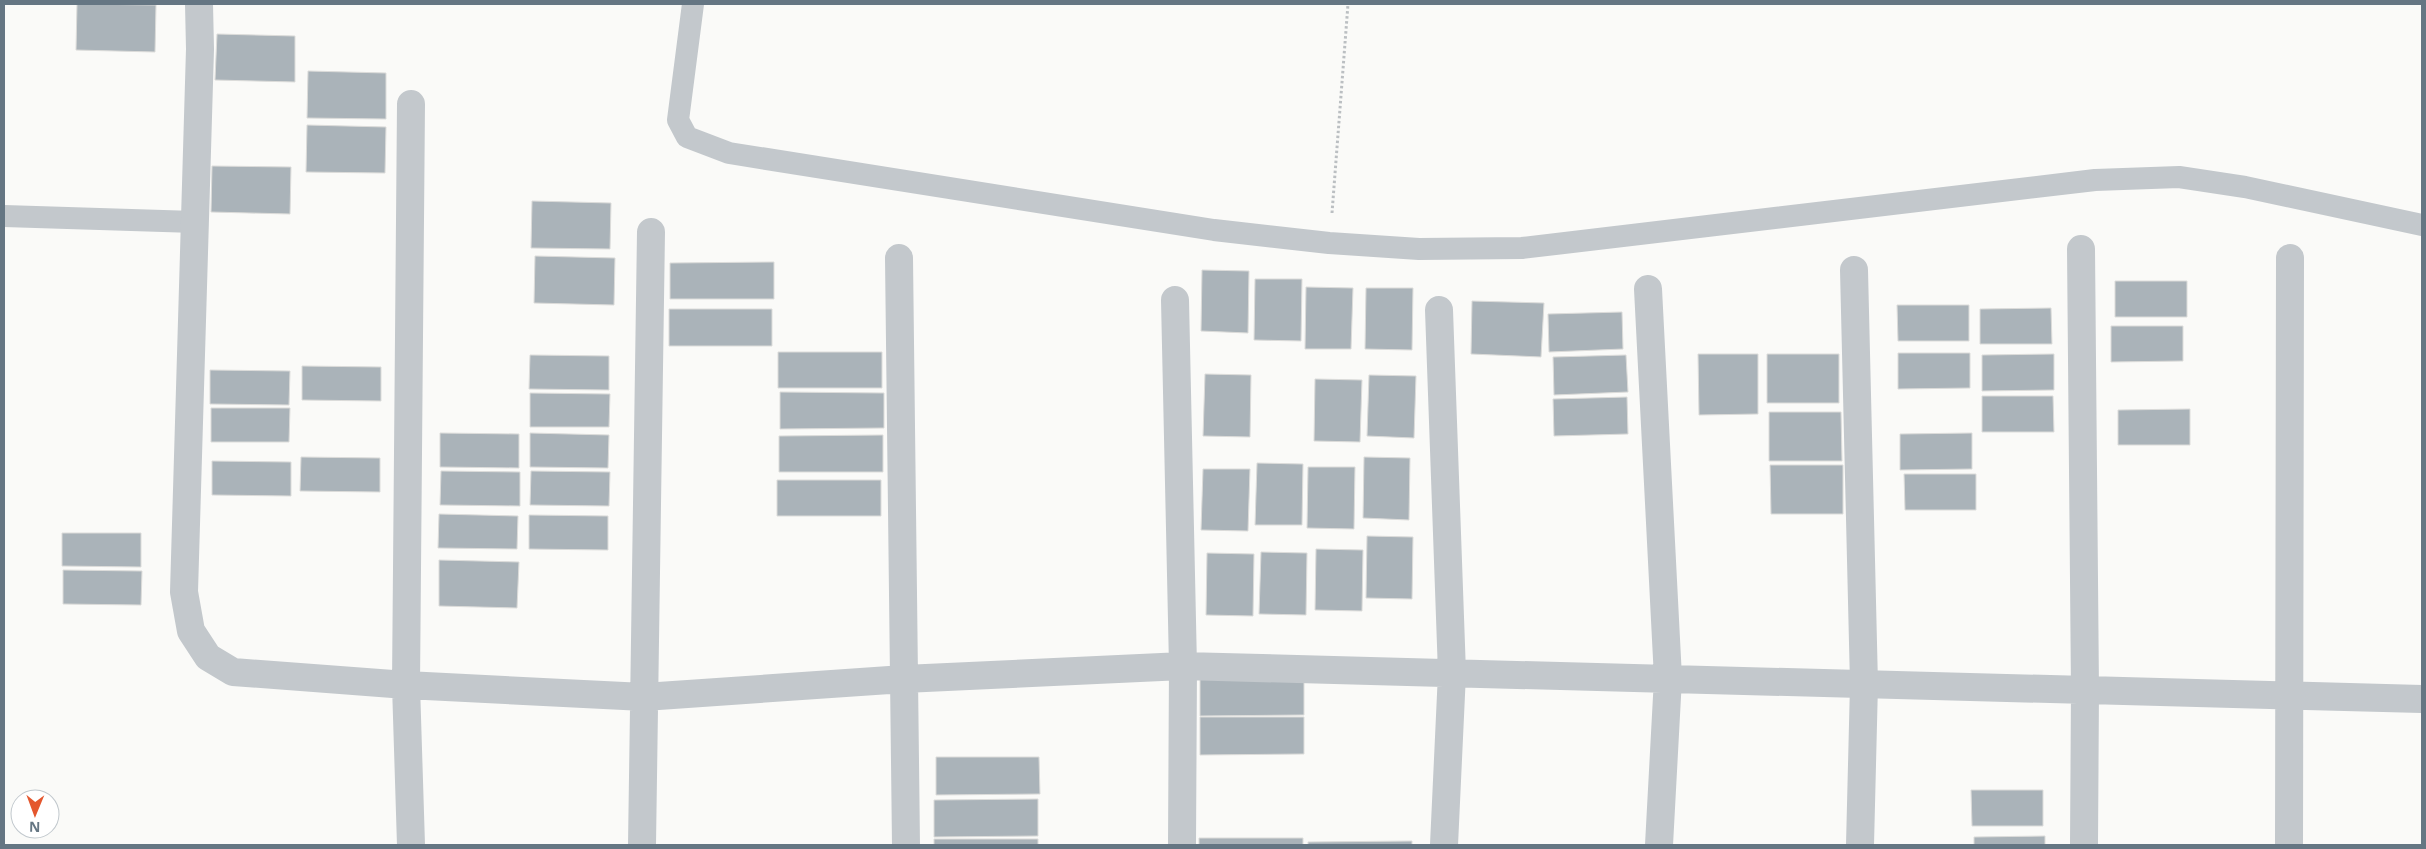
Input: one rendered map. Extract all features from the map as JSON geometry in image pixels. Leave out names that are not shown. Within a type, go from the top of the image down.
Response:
[{"type":"street","points":[[198,4],[200,49],[184,592],[191,631],[208,658],[232,672],[406,685],[644,697],[904,679],[1183,666],[2422,698]]},
{"type":"street","points":[[411,104],[406,685],[411,845]]},
{"type":"street","points":[[642,845],[651,232]]},
{"type":"street","points":[[2081,249],[2085,690],[2084,845]]},
{"type":"street","points":[[899,258],[906,845]]},
{"type":"street","points":[[2289,845],[2290,258]]},
{"type":"street","points":[[1854,270],[1864,684],[1860,845]]},
{"type":"street","points":[[1648,289],[1668,678],[1659,845]]},
{"type":"street","points":[[1175,300],[1183,666],[1182,845]]},
{"type":"street","points":[[1439,310],[1452,673],[1444,845]]},
{"type":"lane","points":[[693,4],[678,120],[688,137],[729,153],[1214,230],[1329,243],[1419,249],[1522,248],[2095,180],[2178,177],[2245,187],[2422,225]]},
{"type":"lane","points":[[4,216],[195,222]]},
{"type":"path","points":[[1329,243],[1348,4]]},
{"type":"building","points":[[77,4],[156,5],[155,52],[76,50]]},
{"type":"building","points":[[217,34],[295,36],[295,82],[215,80]]},
{"type":"building","points":[[308,71],[386,73],[386,119],[307,118]]},
{"type":"building","points":[[307,125],[386,127],[385,173],[306,172]]},
{"type":"building","points":[[212,166],[291,167],[290,214],[211,212]]},
{"type":"building","points":[[532,201],[611,203],[610,249],[531,248]]},
{"type":"building","points":[[535,256],[615,258],[614,305],[534,303]]},
{"type":"building","points":[[774,262],[774,299],[670,299],[670,263]]},
{"type":"building","points":[[1202,270],[1249,271],[1248,333],[1201,331]]},
{"type":"building","points":[[1255,279],[1302,279],[1301,341],[1254,340]]},
{"type":"building","points":[[2115,281],[2187,281],[2187,317],[2115,317]]},
{"type":"building","points":[[1306,287],[1353,288],[1351,349],[1305,349]]},
{"type":"building","points":[[1366,288],[1413,288],[1412,350],[1365,349]]},
{"type":"building","points":[[1472,301],[1544,303],[1541,357],[1471,354]]},
{"type":"building","points":[[1897,305],[1969,305],[1969,341],[1898,341]]},
{"type":"building","points":[[2051,308],[2052,344],[1980,344],[1980,309]]},
{"type":"building","points":[[669,309],[772,309],[772,346],[669,346]]},
{"type":"building","points":[[1622,312],[1623,349],[1549,352],[1548,314]]},
{"type":"building","points":[[2111,326],[2183,326],[2183,361],[2111,362]]},
{"type":"building","points":[[778,352],[882,352],[882,388],[778,388]]},
{"type":"building","points":[[1898,353],[1970,353],[1970,388],[1898,389]]},
{"type":"building","points":[[1698,354],[1758,354],[1758,414],[1699,415]]},
{"type":"building","points":[[1767,354],[1839,354],[1839,403],[1767,403]]},
{"type":"building","points":[[2054,354],[2054,390],[1982,391],[1982,355]]},
{"type":"building","points":[[530,355],[609,356],[609,390],[529,389]]},
{"type":"building","points":[[1626,355],[1628,392],[1554,395],[1553,357]]},
{"type":"building","points":[[302,366],[381,367],[381,401],[302,400]]},
{"type":"building","points":[[210,370],[290,371],[289,405],[210,404]]},
{"type":"building","points":[[1205,374],[1251,375],[1250,437],[1203,436]]},
{"type":"building","points":[[1369,375],[1416,376],[1414,438],[1367,436]]},
{"type":"building","points":[[1315,379],[1362,380],[1360,442],[1314,441]]},
{"type":"building","points":[[780,392],[884,393],[884,428],[780,429]]},
{"type":"building","points":[[530,393],[610,394],[609,427],[530,427]]},
{"type":"building","points":[[1982,396],[2053,396],[2054,432],[1982,432]]},
{"type":"building","points":[[1627,397],[1628,434],[1554,436],[1553,399]]},
{"type":"building","points":[[211,408],[290,408],[289,442],[211,442]]},
{"type":"building","points":[[2190,409],[2190,445],[2118,445],[2118,410]]},
{"type":"building","points":[[1769,412],[1841,412],[1842,461],[1769,461]]},
{"type":"building","points":[[440,433],[519,434],[519,468],[440,467]]},
{"type":"building","points":[[530,433],[609,435],[608,468],[530,467]]},
{"type":"building","points":[[1972,433],[1972,469],[1900,470],[1900,434]]},
{"type":"building","points":[[883,435],[883,472],[779,472],[779,436]]},
{"type":"building","points":[[301,457],[380,458],[380,492],[300,491]]},
{"type":"building","points":[[1364,457],[1410,458],[1409,520],[1363,518]]},
{"type":"building","points":[[212,461],[291,462],[291,496],[212,495]]},
{"type":"building","points":[[1257,463],[1303,464],[1302,525],[1255,525]]},
{"type":"building","points":[[1770,465],[1843,465],[1843,514],[1771,514]]},
{"type":"building","points":[[1308,467],[1355,467],[1354,529],[1307,528]]},
{"type":"building","points":[[1203,469],[1250,469],[1248,531],[1201,530]]},
{"type":"building","points":[[441,471],[520,472],[520,506],[440,505]]},
{"type":"building","points":[[531,471],[610,472],[609,506],[530,505]]},
{"type":"building","points":[[1904,474],[1976,474],[1976,510],[1905,510]]},
{"type":"building","points":[[777,480],[881,480],[881,516],[777,516]]},
{"type":"building","points":[[439,514],[518,516],[517,549],[438,548]]},
{"type":"building","points":[[529,515],[608,516],[608,550],[529,549]]},
{"type":"building","points":[[62,533],[141,533],[141,567],[62,566]]},
{"type":"building","points":[[1367,536],[1413,537],[1412,599],[1366,598]]},
{"type":"building","points":[[1316,549],[1363,550],[1362,611],[1315,610]]},
{"type":"building","points":[[1261,552],[1307,553],[1306,615],[1259,614]]},
{"type":"building","points":[[1207,553],[1254,554],[1253,616],[1206,615]]},
{"type":"building","points":[[439,560],[519,562],[517,608],[439,606]]},
{"type":"building","points":[[63,570],[142,571],[141,605],[63,604]]},
{"type":"building","points":[[1304,677],[1304,715],[1200,716],[1200,678]]},
{"type":"building","points":[[1200,717],[1304,717],[1304,754],[1200,755]]},
{"type":"building","points":[[936,757],[1039,757],[1040,794],[936,795]]},
{"type":"building","points":[[1971,790],[2043,790],[2043,826],[1972,826]]},
{"type":"building","points":[[1038,799],[1038,836],[934,837],[934,800]]},
{"type":"building","points":[[2045,836],[2045,845],[1974,845],[1974,837]]},
{"type":"building","points":[[1199,838],[1303,838],[1303,845],[1199,845]]},
{"type":"building","points":[[934,839],[1038,839],[1038,845],[934,845]]},
{"type":"building","points":[[1412,841],[1412,845],[1308,845],[1308,842]]}]
